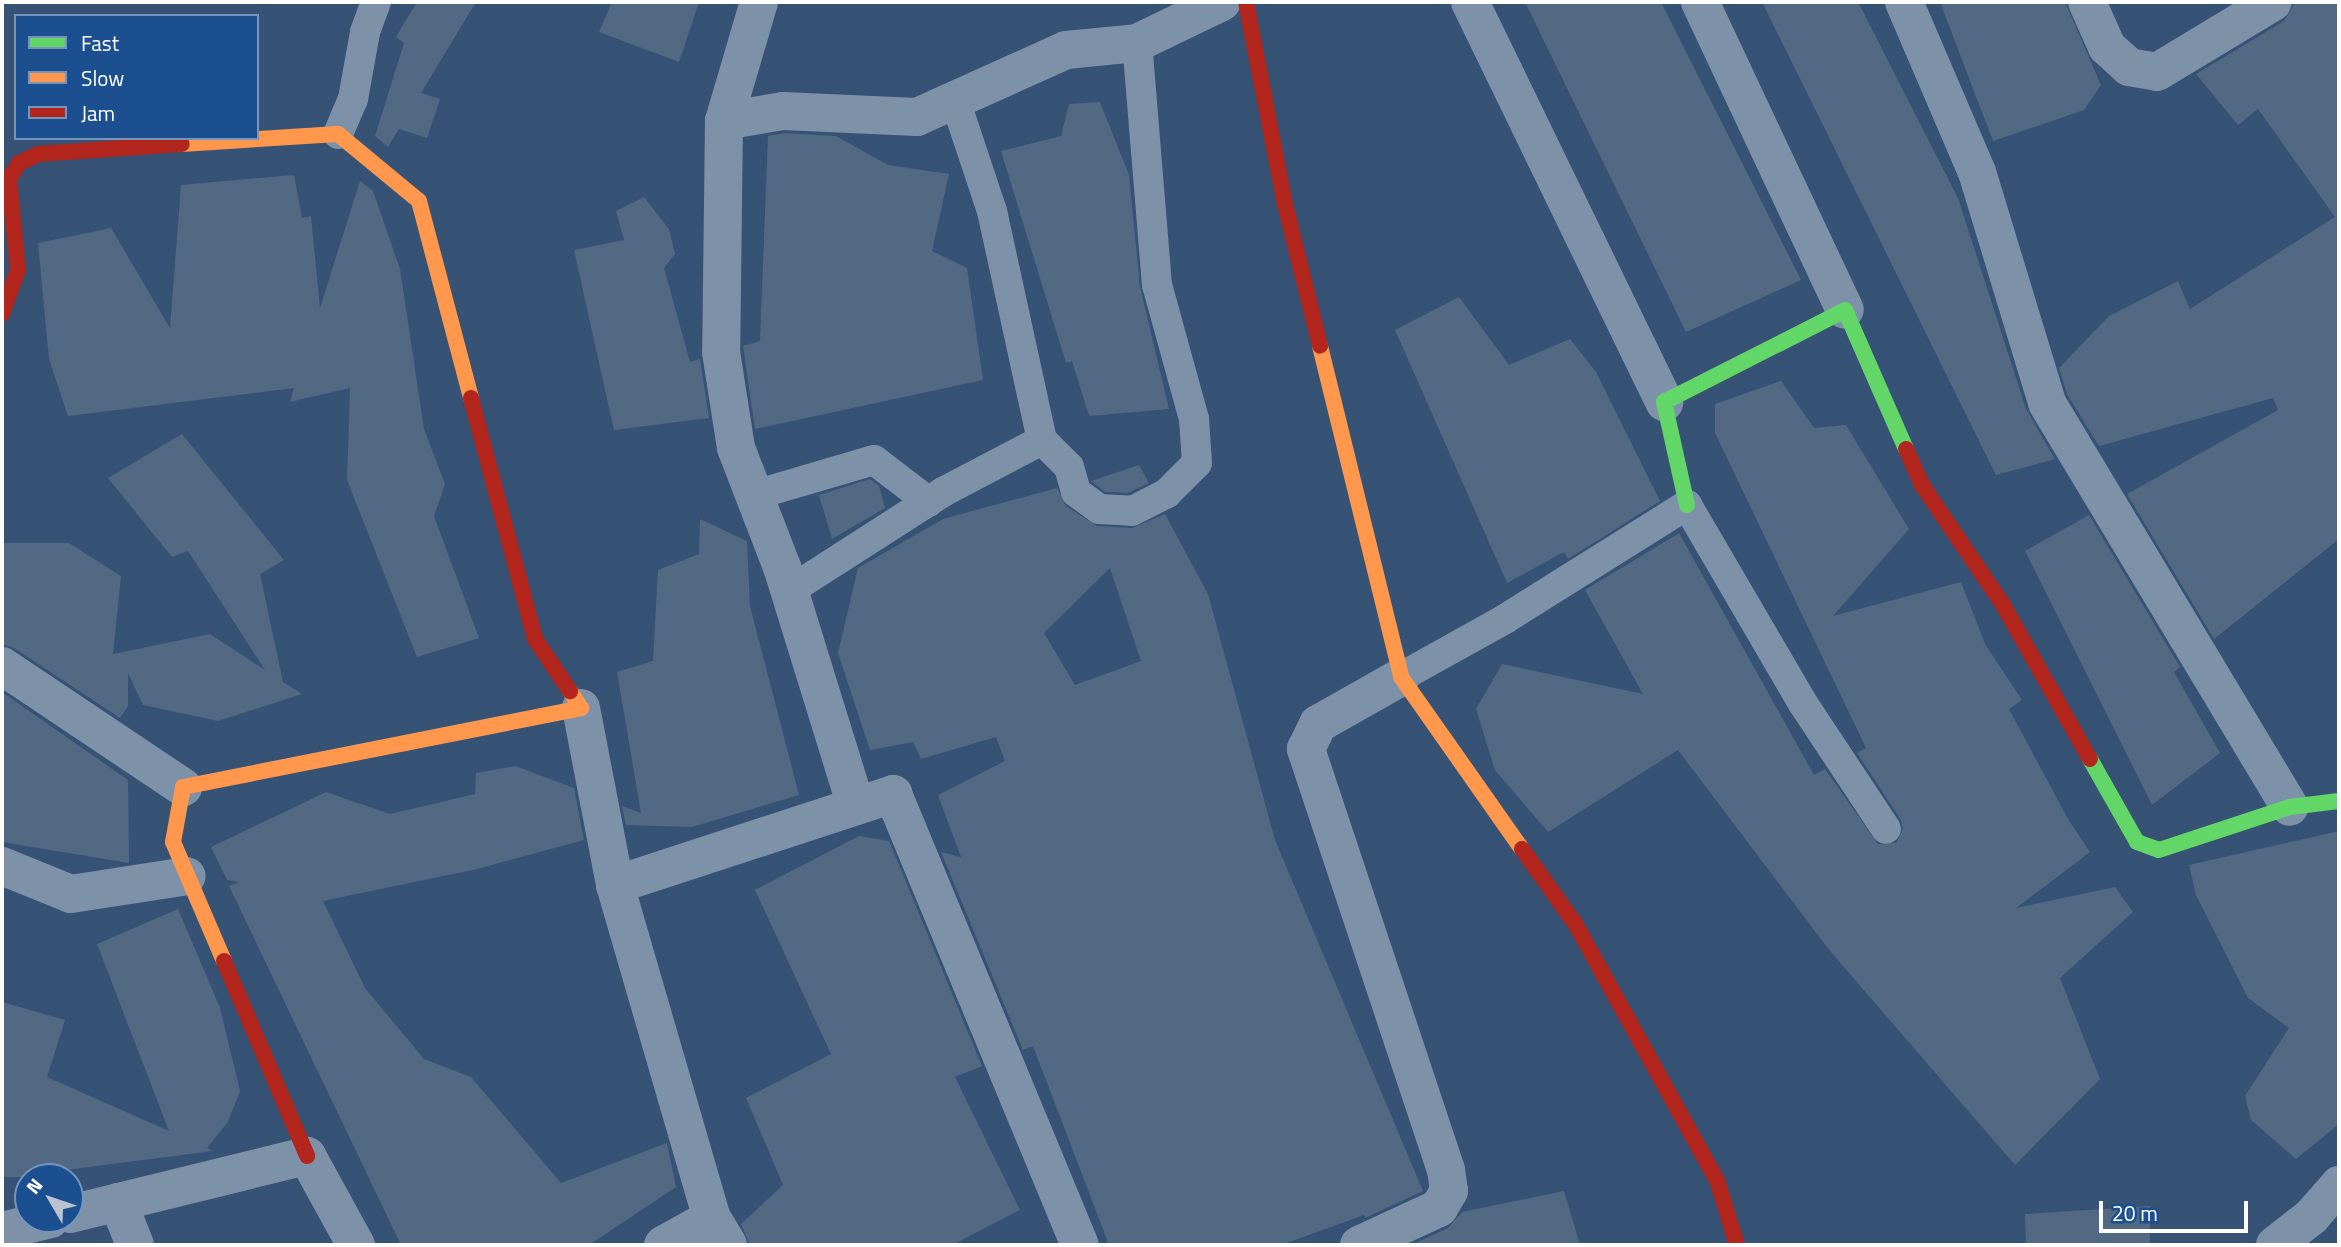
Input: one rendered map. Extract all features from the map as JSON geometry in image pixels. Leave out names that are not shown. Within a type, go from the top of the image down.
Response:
[{"type":"street","points":[[759,2],[724,121],[721,352],[736,449],[789,591],[856,806]]},
{"type":"street","points":[[724,121],[783,111],[917,117],[1066,50],[1137,43],[1222,2]]},
{"type":"street","points":[[1247,2],[1284,200],[1401,677],[1576,925],[1717,1180],[1737,1245]]},
{"type":"street","points":[[1470,2],[1664,402],[1687,505]]},
{"type":"street","points":[[1700,2],[1845,310],[1922,485],[2002,603],[2137,842],[2160,850],[2290,807],[2339,801]]},
{"type":"street","points":[[1904,2],[1977,172],[2047,403],[2290,807]]},
{"type":"street","points":[[2087,2],[2107,47],[2129,67],[2157,72],[2273,2]]},
{"type":"street","points":[[259,139],[338,134],[419,201],[535,639],[581,708],[615,885],[720,1232],[663,1245]]},
{"type":"street","points":[[2,314],[18,270],[9,179],[19,163],[38,154],[248,140]]},
{"type":"street","points":[[1664,402],[1845,310]]},
{"type":"street","points":[[2,666],[183,788],[581,708]]},
{"type":"street","points":[[1359,1245],[1439,1208],[1449,1191],[1446,1170],[1306,748],[1318,724],[1401,677]]},
{"type":"street","points":[[183,788],[173,842],[307,1156],[356,1245]]},
{"type":"street","points":[[615,885],[893,794],[1080,1245]]},
{"type":"street","points":[[2,866],[71,894],[187,876]]},
{"type":"street","points":[[84,1210],[307,1156]]},
{"type":"street","points":[[2275,1245],[2311,1217],[2339,1185]]},
{"type":"street","points":[[118,1202],[135,1245]]},
{"type":"lane","points":[[338,134],[353,99],[365,32],[376,2]]},
{"type":"lane","points":[[954,100],[992,211],[1042,439],[1069,467],[1076,492],[1099,509],[1132,511],[1167,493],[1197,463],[1194,419],[1157,285],[1137,43]]},
{"type":"lane","points":[[789,591],[929,502],[1042,439]]},
{"type":"lane","points":[[755,495],[874,460],[929,502]]},
{"type":"lane","points":[[1401,677],[1505,619],[1687,505],[1802,702],[1886,829]]},
{"type":"building","points":[[417,2],[476,2],[421,93],[440,99],[427,138],[399,129],[388,147],[375,136],[404,43],[396,37]]},
{"type":"building","points":[[612,2],[699,2],[679,62],[599,32]]},
{"type":"building","points":[[1525,2],[1661,2],[1801,280],[1686,332]]},
{"type":"building","points":[[1762,2],[1858,2],[1958,198],[2026,409],[2055,459],[1996,475]]},
{"type":"building","points":[[1940,2],[2065,2],[2101,85],[2084,110],[1993,141]]},
{"type":"building","points":[[2295,2],[2339,2],[2339,539],[2214,639],[2127,494],[2278,410],[2273,398],[2099,446],[2067,394],[2059,368],[2109,316],[2178,281],[2190,309],[2335,217],[2258,109],[2238,125],[2196,74],[2284,21]]},
{"type":"building","points":[[1100,102],[1129,175],[1140,287],[1169,409],[1089,416],[1072,361],[1066,363],[1001,151],[1061,136],[1069,104]]},
{"type":"building","points":[[784,133],[836,136],[888,165],[949,174],[932,251],[967,268],[983,380],[755,429],[743,346],[760,341],[768,136]]},
{"type":"building","points":[[294,175],[302,218],[311,216],[320,308],[360,181],[373,191],[400,269],[424,429],[445,484],[434,516],[479,638],[417,657],[347,480],[350,388],[290,402],[294,388],[68,416],[49,359],[38,243],[111,228],[170,328],[181,185]]},
{"type":"building","points":[[644,197],[669,229],[675,254],[664,268],[690,362],[700,359],[709,418],[614,430],[574,250],[624,240],[616,211]]},
{"type":"building","points":[[1459,297],[1509,365],[1570,339],[1596,372],[1660,501],[1568,559],[1564,552],[1507,583],[1395,330]]},
{"type":"building","points":[[1781,381],[1814,428],[1846,425],[1909,529],[1833,616],[1961,582],[1985,644],[2022,700],[2009,709],[2068,819],[2090,852],[2016,908],[2115,887],[2133,912],[2060,978],[2100,1079],[2015,1165],[1830,951],[1678,750],[1548,832],[1495,770],[1476,709],[1502,664],[1643,694],[1585,590],[1679,533],[1814,775],[1825,769],[1878,844],[1896,843],[1903,829],[1901,820],[1857,753],[1866,748],[1715,433],[1715,404]]},
{"type":"building","points":[[182,434],[284,560],[260,574],[283,682],[302,694],[218,721],[143,705],[128,673],[128,706],[120,718],[14,648],[2,644],[2,543],[69,543],[121,576],[113,654],[210,634],[265,670],[188,551],[172,557],[108,478]]},
{"type":"building","points":[[1139,465],[1149,483],[1128,493],[1105,492],[1091,481]]},
{"type":"building","points":[[870,479],[879,486],[885,508],[832,539],[819,495]]},
{"type":"building","points":[[1057,488],[1066,506],[1097,526],[1132,528],[1165,514],[1208,594],[1275,840],[1423,1191],[1365,1218],[1364,1215],[1281,1245],[1109,1245],[1033,1046],[1023,1050],[941,852],[961,857],[938,795],[1005,761],[996,737],[921,759],[913,742],[870,750],[838,653],[858,568],[943,519]],"holes":[[[1110,568],[1141,661],[1075,685],[1044,633]]]},
{"type":"building","points":[[2089,515],[2180,667],[2174,672],[2220,753],[2152,805],[2025,551]]},
{"type":"building","points":[[700,519],[747,541],[750,606],[799,795],[692,827],[626,825],[622,806],[641,813],[617,672],[653,661],[658,570],[699,554]]},
{"type":"building","points":[[2,692],[128,780],[129,863],[2,842]]},
{"type":"building","points":[[515,766],[574,788],[584,840],[477,869],[323,901],[365,988],[424,1059],[471,1077],[561,1183],[667,1143],[676,1187],[589,1245],[401,1245],[229,886],[239,882],[227,880],[211,847],[326,792],[390,814],[475,794],[476,773]]},
{"type":"building","points":[[2339,831],[2339,1124],[2296,1159],[2251,1120],[2245,1096],[2289,1028],[2248,998],[2196,895],[2189,865]]},
{"type":"building","points":[[859,836],[889,841],[982,1066],[955,1077],[1020,1210],[952,1245],[750,1245],[741,1224],[783,1185],[746,1098],[831,1054],[755,890]]},
{"type":"building","points":[[178,909],[220,1008],[240,1091],[228,1122],[207,1148],[213,1151],[84,1168],[84,1163],[14,1163],[14,1177],[2,1177],[2,1002],[65,1020],[47,1077],[169,1131],[97,944]]},
{"type":"building","points":[[1564,1191],[1580,1245],[1411,1245],[1448,1228],[1462,1212]]},
{"type":"building","points":[[2150,1206],[2150,1245],[2026,1245],[2025,1214]]},
{"type":"traffic: fast","points":[[1687,505],[1664,402],[1845,310],[1906,449]]},
{"type":"traffic: fast","points":[[2090,759],[2137,842],[2159,850],[2290,807],[2339,801]]},
{"type":"traffic: slow","points":[[259,139],[338,134],[419,201],[471,398]]},
{"type":"traffic: slow","points":[[182,144],[244,140]]},
{"type":"traffic: slow","points":[[1320,346],[1401,677],[1522,849]]},
{"type":"traffic: slow","points":[[224,961],[173,842],[183,787],[581,708],[570,691]]},
{"type":"traffic: jam","points":[[1246,2],[1284,200],[1320,346]]},
{"type":"traffic: jam","points":[[2,314],[18,270],[9,179],[19,163],[38,154],[182,144]]},
{"type":"traffic: jam","points":[[471,398],[535,639],[570,691]]},
{"type":"traffic: jam","points":[[1906,449],[1922,485],[2002,603],[2090,759]]},
{"type":"traffic: jam","points":[[1522,849],[1576,925],[1717,1180],[1737,1245]]},
{"type":"traffic: jam","points":[[224,961],[307,1156]]}]
